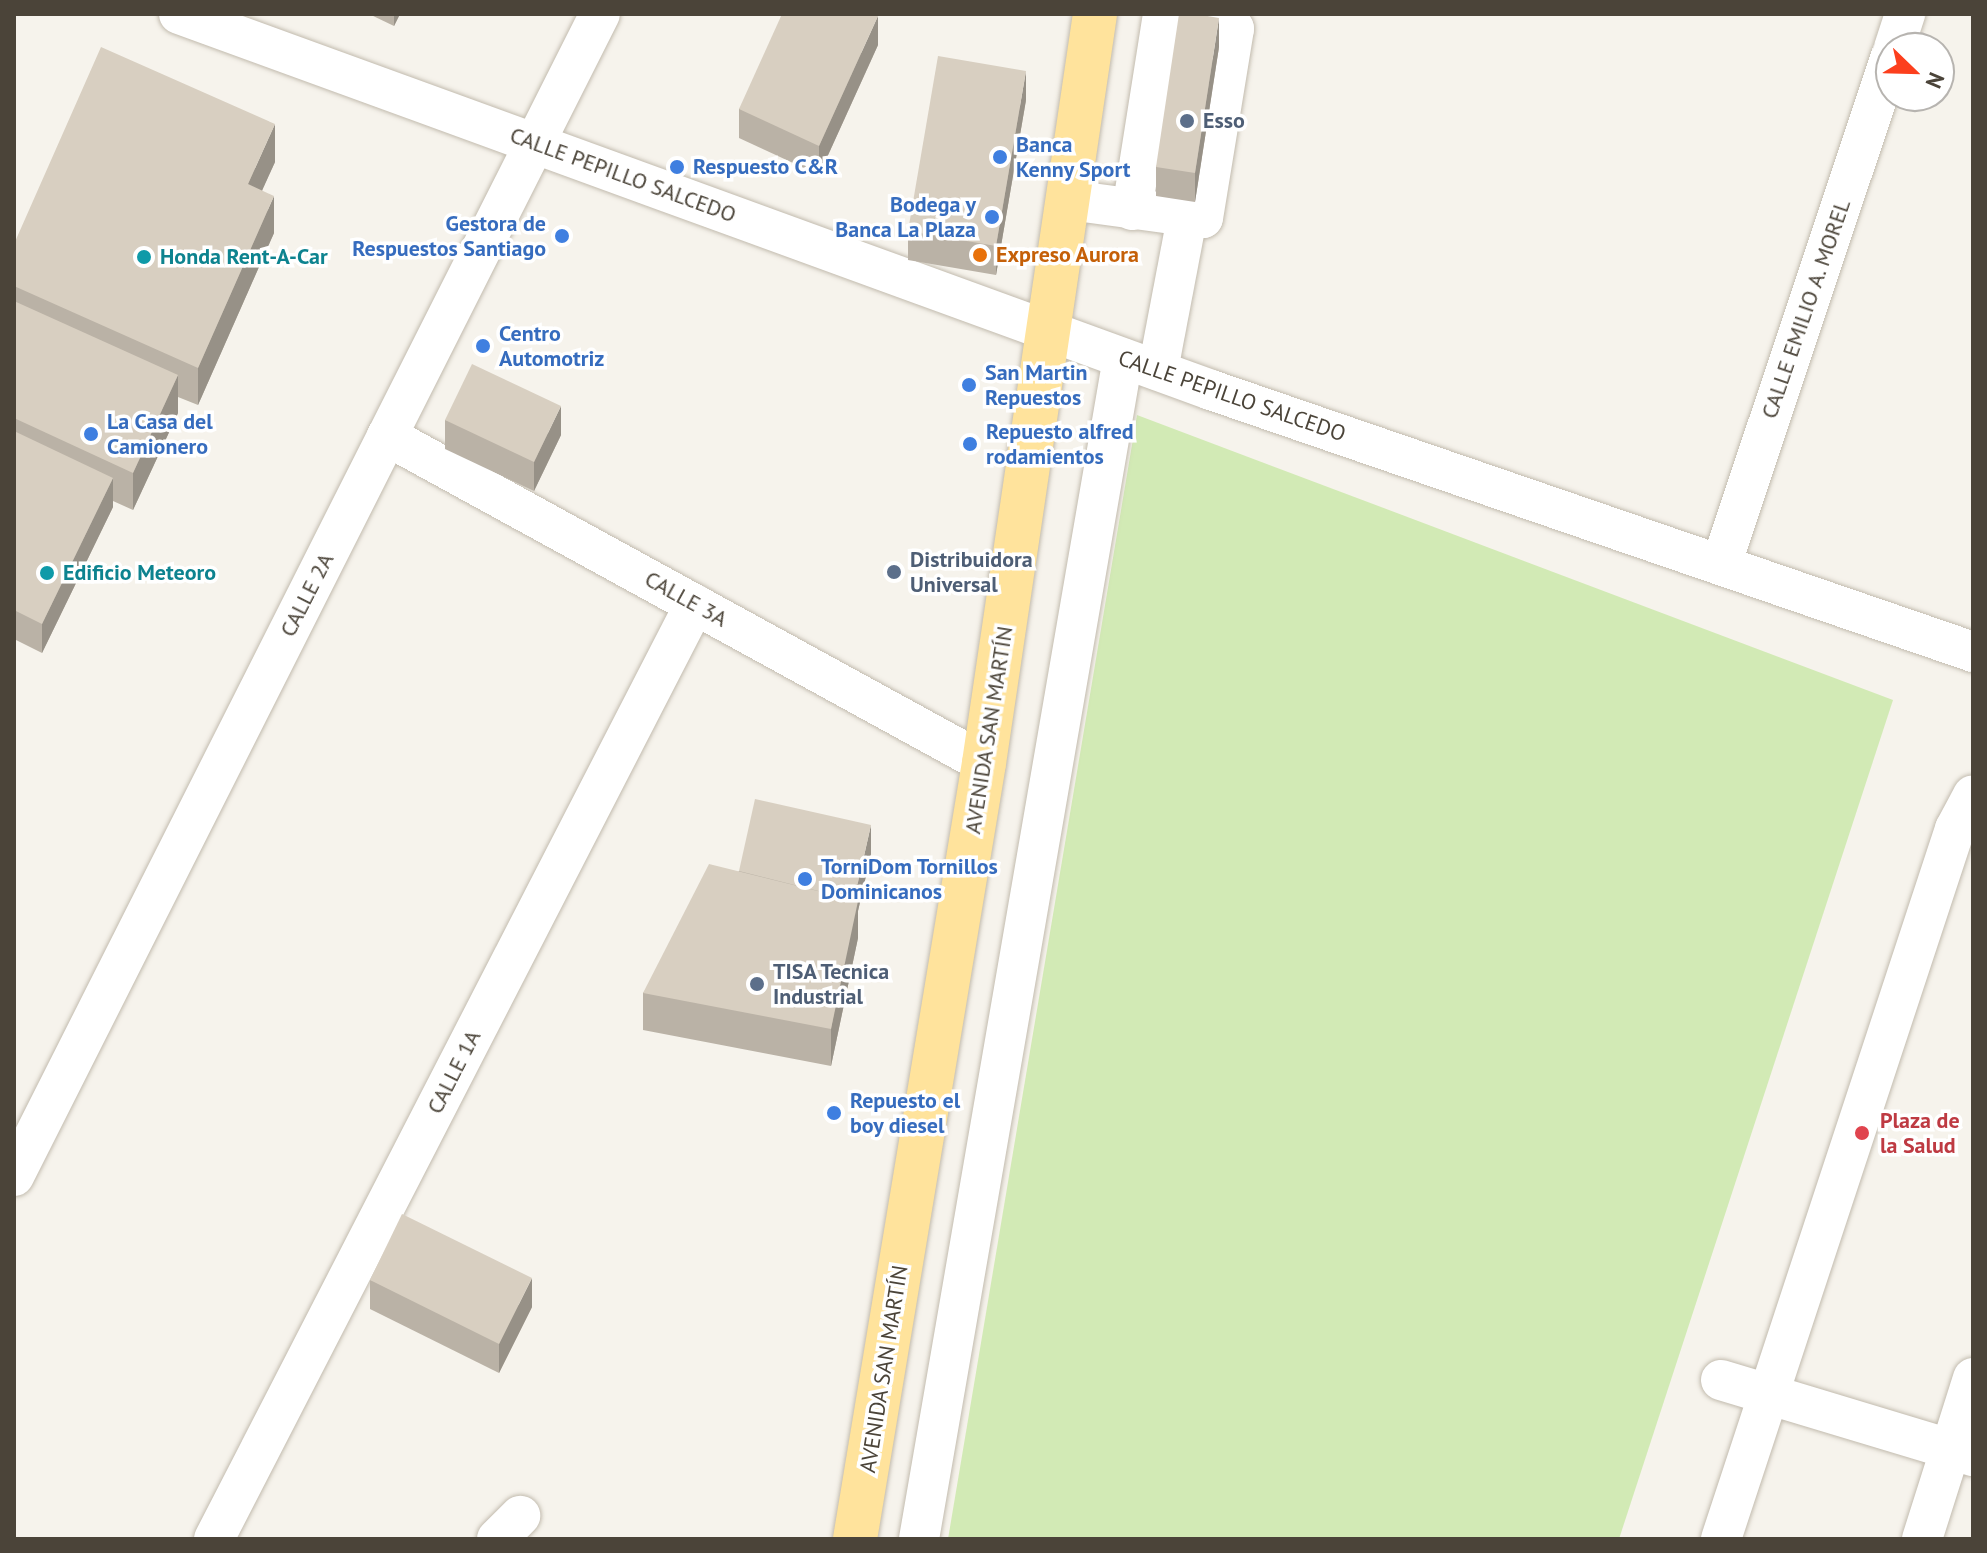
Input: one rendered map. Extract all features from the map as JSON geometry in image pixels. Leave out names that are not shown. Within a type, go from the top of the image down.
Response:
[{"type":"main road","name":"AVENIDA SAN MARTÍN","points":[[855,1539],[1052,333],[1095,14]]},
{"type":"street","name":"CALLE PEPILLO SALCEDO","points":[[179,14],[1052,333],[1722,562],[1973,652]]},
{"type":"street","name":"CALLE 2A","points":[[14,1176],[600,14]]},
{"type":"street","points":[[1132,210],[1163,14]]},
{"type":"street","points":[[1069,200],[1203,218],[1210,205],[1234,29],[1214,14]]},
{"type":"street","name":"CALLE EMILIO A. MOREL","points":[[1722,562],[1875,104]]},
{"type":"street","points":[[919,1539],[1141,364],[1187,218]]},
{"type":"street","name":"CALLE 3A","points":[[387,436],[984,763]]},
{"type":"street","name":"CALLE 1A","points":[[214,1539],[695,604]]},
{"type":"street","points":[[1721,1539],[1955,829],[1973,795]]},
{"type":"street","points":[[1922,1539],[1961,1452],[1973,1378]]},
{"type":"street","points":[[1721,1380],[1961,1452]]},
{"type":"green space","points":[[1137,415],[1893,700],[1619,1539],[948,1539]]},
{"type":"building","points":[[782,14],[878,16],[819,146],[739,109]]},
{"type":"building","name":"Esso","points":[[1179,14],[1219,18],[1195,173],[1156,167]]},
{"type":"building","name":"Honda Rent-A-Car","points":[[101,47],[275,124],[248,184],[274,196],[198,368],[14,286],[14,244]]},
{"type":"building","points":[[938,56],[1026,71],[996,246],[908,231]]},
{"type":"building","name":"La Casa del Camionero","points":[[14,301],[178,375],[133,473],[14,418]]},
{"type":"building","points":[[472,364],[561,406],[534,462],[445,420]]},
{"type":"building","name":"Edificio Meteoro","points":[[14,431],[113,478],[42,624],[14,610]]},
{"type":"building","points":[[755,799],[871,825],[854,900],[739,871]]},
{"type":"building","name":"TISA Tecnica Industrial","points":[[709,864],[858,901],[831,1029],[643,993]]},
{"type":"building","points":[[402,1214],[532,1278],[499,1344],[370,1280]]},
{"type":"place","name":"Esso","points":[[1187,121]]},
{"type":"place","name":"Banca Kenny Sport","points":[[1000,157]]},
{"type":"place","name":"Respuesto C&R","points":[[677,167]]},
{"type":"place","name":"Bodega y Banca La Plaza","points":[[992,217]]},
{"type":"place","name":"Gestora de Respuestos Santiago","points":[[562,236]]},
{"type":"place","name":"Expreso Aurora","points":[[980,255]]},
{"type":"place","name":"Honda Rent-A-Car","points":[[144,257]]},
{"type":"place","name":"Centro Automotriz","points":[[483,346]]},
{"type":"place","name":"San Martin Repuestos","points":[[969,385]]},
{"type":"place","name":"La Casa del Camionero","points":[[91,434]]},
{"type":"place","name":"Repuesto alfred rodamientos","points":[[970,444]]},
{"type":"place","name":"Distribuidora Universal","points":[[894,572]]},
{"type":"place","name":"Edificio Meteoro","points":[[47,573]]},
{"type":"place","name":"TorniDom Tornillos Dominicanos","points":[[805,879]]},
{"type":"place","name":"TISA Tecnica Industrial","points":[[757,984]]},
{"type":"place","name":"Repuesto el boy diesel","points":[[834,1113]]},
{"type":"place","name":"Plaza de la Salud","points":[[1862,1133]]}]
